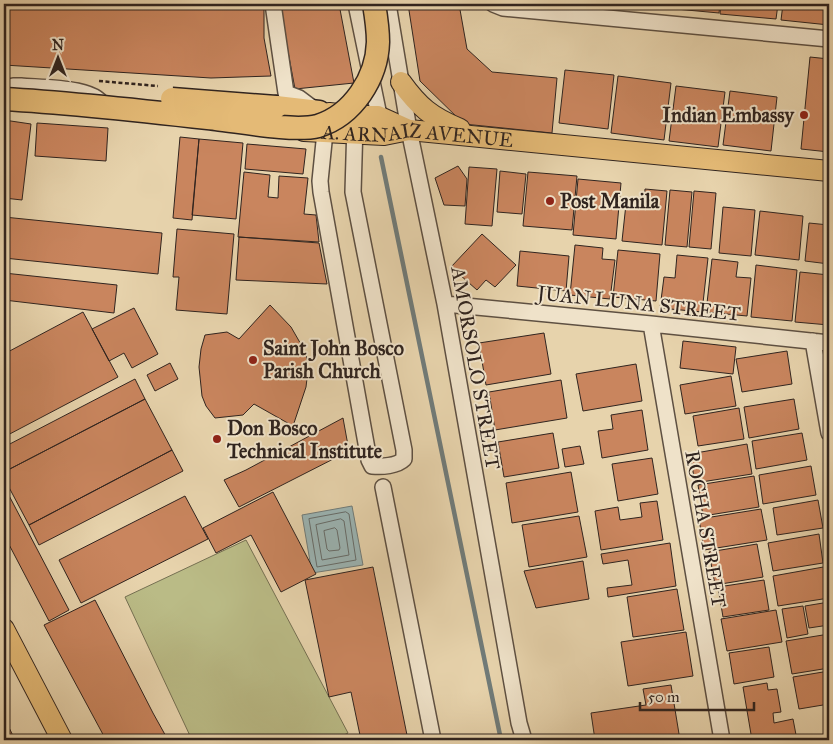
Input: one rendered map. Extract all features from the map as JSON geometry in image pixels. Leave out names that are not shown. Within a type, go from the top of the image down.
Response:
[{"type":"highway","points":[[4,101],[151,112],[305,128],[317,126],[338,117],[347,110],[360,95],[369,78],[378,43],[374,4]]},
{"type":"highway","points":[[4,88],[281,100],[322,122]]},
{"type":"main road","points":[[401,82],[413,98],[438,120],[461,130],[490,138]]},
{"type":"main road","name":"A. ARNAIZ AVENUE","points":[[4,101],[105,112],[381,125],[410,130],[829,171]]},
{"type":"main road","points":[[4,629],[62,740]]},
{"type":"street","points":[[273,4],[281,100]]},
{"type":"street","points":[[356,4],[381,125]]},
{"type":"street","name":"AMORSOLO STREET","points":[[388,4],[410,130],[445,304],[519,723],[524,740]]},
{"type":"street","points":[[493,4],[503,8],[577,9],[829,39]]},
{"type":"street","points":[[4,88],[21,86],[83,92],[101,100],[105,112]]},
{"type":"street","points":[[322,122],[320,192],[369,460],[372,466],[379,466],[400,463],[404,459],[404,450],[353,192],[355,125]]},
{"type":"street","name":"JUAN LUNA STREET","points":[[445,304],[829,343]]},
{"type":"street","name":"ROCHA STREET","points":[[651,324],[722,740]]},
{"type":"street","points":[[813,341],[829,433]]},
{"type":"street","points":[[383,487],[433,740]]},
{"type":"path","points":[[96,81],[163,87]]},
{"type":"path","points":[[4,576],[9,573]]},
{"type":"green space","points":[[246,540],[348,733],[334,740],[192,740],[125,597]]},
{"type":"water","points":[[352,506],[363,565],[312,573],[302,515]]},
{"type":"building","points":[[4,4],[264,4],[264,38],[271,76],[211,78],[4,65]]},
{"type":"building","points":[[279,4],[339,4],[354,83],[295,89]]},
{"type":"building","points":[[408,4],[459,4],[467,49],[492,72],[557,78],[552,133],[464,124],[420,81]]},
{"type":"building","points":[[622,4],[720,4],[719,13]]},
{"type":"building","points":[[721,4],[778,4],[776,19],[720,14]]},
{"type":"building","points":[[783,4],[829,4],[829,25],[781,20]]},
{"type":"building","points":[[810,57],[829,59],[829,152],[801,149]]},
{"type":"building","points":[[565,70],[614,75],[608,129],[559,123]]},
{"type":"building","points":[[618,76],[671,83],[664,140],[611,133]]},
{"type":"building","points":[[676,86],[725,92],[718,147],[669,141]]},
{"type":"building","points":[[730,91],[777,97],[771,151],[723,145]]},
{"type":"building","points":[[4,120],[31,124],[22,200],[4,198]]},
{"type":"building","points":[[37,123],[108,128],[106,161],[35,156]]},
{"type":"building","points":[[180,137],[199,139],[192,220],[173,218]]},
{"type":"building","points":[[199,139],[243,143],[236,219],[192,215]]},
{"type":"building","points":[[247,144],[306,149],[303,174],[245,169]]},
{"type":"building","points":[[458,166],[467,179],[465,206],[444,205],[435,178]]},
{"type":"building","points":[[469,167],[497,169],[492,226],[465,224]]},
{"type":"building","points":[[500,171],[526,174],[522,214],[497,212]]},
{"type":"building","points":[[244,172],[270,175],[268,197],[278,198],[279,176],[308,178],[304,214],[316,215],[319,242],[238,237]]},
{"type":"building","name":"Post Manila","points":[[528,172],[577,176],[572,230],[523,226]]},
{"type":"building","points":[[578,179],[621,183],[616,239],[573,235]]},
{"type":"building","points":[[645,189],[667,191],[662,245],[622,241],[626,204],[644,205]]},
{"type":"building","points":[[670,190],[692,192],[687,247],[665,245]]},
{"type":"building","points":[[694,191],[716,193],[711,249],[689,247]]},
{"type":"building","points":[[723,207],[755,210],[751,256],[719,253]]},
{"type":"building","points":[[760,211],[803,216],[799,260],[755,255]]},
{"type":"building","points":[[4,217],[162,233],[158,274],[4,258]]},
{"type":"building","points":[[809,223],[829,225],[829,264],[805,261]]},
{"type":"building","points":[[177,229],[234,234],[227,314],[176,310],[179,277],[173,277]]},
{"type":"building","points":[[482,234],[516,265],[495,287],[486,280],[477,290],[451,267]]},
{"type":"building","points":[[239,237],[319,243],[327,284],[236,280]]},
{"type":"building","points":[[575,245],[603,248],[602,259],[615,260],[610,299],[570,295]]},
{"type":"building","points":[[618,250],[660,254],[656,301],[613,297]]},
{"type":"building","points":[[520,251],[569,256],[566,291],[517,286]]},
{"type":"building","points":[[677,255],[708,258],[702,312],[660,308],[664,277],[675,278]]},
{"type":"building","points":[[712,259],[738,262],[736,277],[751,278],[747,316],[706,312]]},
{"type":"building","points":[[756,265],[797,270],[792,321],[751,317]]},
{"type":"building","points":[[800,272],[829,275],[829,325],[795,322]]},
{"type":"building","points":[[4,273],[117,285],[114,313],[4,300]]},
{"type":"building","name":"Saint John Bosco Parish Church","points":[[270,305],[291,327],[306,353],[308,370],[306,387],[293,426],[254,404],[243,415],[215,418],[206,406],[202,396],[199,367],[205,335],[227,332],[239,339]]},
{"type":"building","points":[[134,308],[158,354],[132,368],[124,353],[109,361],[92,329]]},
{"type":"building","points":[[83,312],[118,377],[4,437],[4,354]]},
{"type":"building","points":[[544,333],[551,374],[486,385],[479,343]]},
{"type":"building","points":[[683,341],[736,347],[733,374],[680,368]]},
{"type":"building","points":[[787,351],[792,384],[742,392],[736,359]]},
{"type":"building","points":[[170,363],[178,379],[155,391],[147,375]]},
{"type":"building","points":[[636,364],[642,401],[583,411],[576,374]]},
{"type":"building","points":[[731,376],[736,406],[685,414],[680,385]]},
{"type":"building","points":[[135,379],[145,399],[4,472],[4,447]]},
{"type":"building","points":[[561,380],[567,418],[495,430],[489,392]]},
{"type":"building","points":[[145,399],[172,450],[29,525],[4,478],[4,472]]},
{"type":"building","points":[[794,399],[799,429],[749,438],[744,407]]},
{"type":"building","points":[[739,408],[744,439],[698,446],[693,416]]},
{"type":"building","points":[[642,410],[648,450],[602,458],[598,431],[613,429],[611,415]]},
{"type":"building","points":[[343,418],[349,451],[239,507],[224,480]]},
{"type":"building","points":[[553,433],[559,468],[504,477],[498,442]]},
{"type":"building","points":[[802,433],[807,460],[756,469],[752,441]]},
{"type":"building","points":[[747,444],[752,474],[695,483],[690,454]]},
{"type":"building","points":[[580,446],[584,464],[565,467],[562,449]]},
{"type":"building","points":[[172,450],[183,471],[39,545],[29,525]]},
{"type":"building","points":[[652,458],[658,494],[618,501],[612,464]]},
{"type":"building","points":[[811,466],[816,495],[763,504],[759,475]]},
{"type":"building","points":[[571,472],[578,512],[512,523],[506,483]]},
{"type":"building","points":[[754,476],[759,507],[703,516],[698,485]]},
{"type":"building","points":[[4,486],[69,610],[49,621],[4,535]]},
{"type":"building","points":[[273,492],[316,574],[281,592],[251,535],[216,553],[203,528]]},
{"type":"building","points":[[185,496],[208,539],[81,603],[59,560]]},
{"type":"building","points":[[818,500],[823,528],[777,535],[773,508]]},
{"type":"building","points":[[657,501],[663,540],[601,550],[595,511],[618,507],[620,520],[642,517],[640,503]]},
{"type":"building","points":[[761,509],[767,540],[704,550],[699,519]]},
{"type":"building","points":[[579,516],[587,557],[529,567],[522,525]]},
{"type":"building","points":[[819,534],[823,563],[773,571],[768,543]]},
{"type":"building","points":[[670,543],[676,586],[608,597],[607,588],[632,585],[628,560],[603,564],[601,554]]},
{"type":"building","points":[[757,544],[763,577],[715,585],[709,552]]},
{"type":"building","points":[[583,561],[589,599],[536,608],[524,571]]},
{"type":"building","points":[[829,566],[829,598],[778,606],[773,576]]},
{"type":"building","points":[[373,567],[408,740],[361,740],[351,692],[329,697],[305,580]]},
{"type":"building","points":[[764,580],[769,610],[723,617],[718,587]]},
{"type":"building","points":[[677,589],[684,630],[633,637],[627,597]]},
{"type":"building","points":[[95,600],[168,740],[106,740],[44,625]]},
{"type":"building","points":[[829,602],[829,625],[809,628],[805,606]]},
{"type":"building","points":[[803,606],[808,634],[787,638],[782,609]]},
{"type":"building","points":[[776,610],[782,642],[727,651],[721,619]]},
{"type":"building","points":[[686,632],[693,676],[628,686],[621,642]]},
{"type":"building","points":[[829,634],[829,668],[792,674],[786,641]]},
{"type":"building","points":[[769,647],[774,677],[734,684],[729,653]]},
{"type":"building","points":[[829,671],[829,704],[799,709],[793,677]]},
{"type":"building","points":[[767,683],[768,690],[777,689],[781,712],[773,713],[774,723],[793,719],[797,740],[752,740],[743,687]]},
{"type":"building","points":[[671,685],[680,740],[595,740],[591,713],[646,705],[643,689]]},
{"type":"building","points":[[4,717],[15,740],[4,740]]},
{"type":"waterway","points":[[381,157],[501,740]]},
{"type":"place","name":"Indian Embassy","points":[[804,115]]},
{"type":"place","name":"Post Manila","points":[[550,201]]},
{"type":"place","name":"Saint John Bosco Parish Church","points":[[253,360]]},
{"type":"place","name":"Don Bosco Technical Institute","points":[[217,439]]}]
